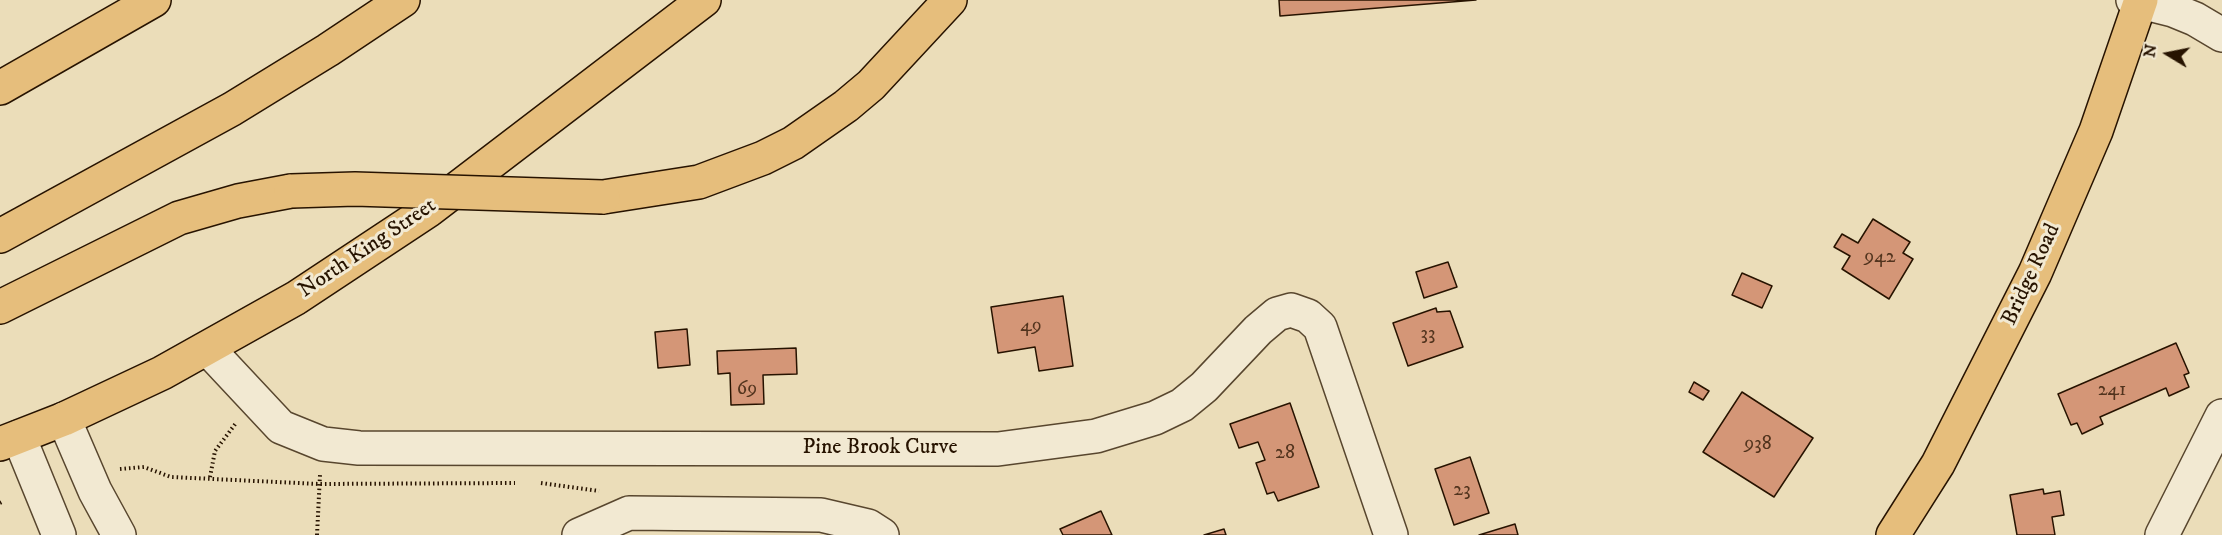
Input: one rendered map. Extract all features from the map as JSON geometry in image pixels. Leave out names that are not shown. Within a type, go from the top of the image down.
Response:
[{"type":"main road","points":[[0,88],[154,0]]},
{"type":"main road","points":[[0,236],[232,109],[328,50],[403,0]]},
{"type":"main road","name":"North King Street","points":[[10,441],[64,419],[208,349],[296,298],[429,210],[704,0]]},
{"type":"main road","points":[[0,307],[179,218],[238,201],[291,191],[355,189],[603,197],[699,182],[733,171],[793,143],[846,106],[871,85],[950,0]]},
{"type":"main road","name":"Bridge Road","points":[[1893,535],[1938,464],[2035,273],[2096,131],[2138,1]]},
{"type":"street","points":[[2138,1],[2173,10],[2195,19],[2222,35]]},
{"type":"street","name":"Pine Brook Curve","points":[[208,349],[281,427],[323,444],[359,448],[998,449],[1096,436],[1155,418],[1182,405],[1204,387],[1258,330],[1277,314],[1291,310],[1308,316],[1320,327],[1391,535]]},
{"type":"street","points":[[2162,535],[2222,416]]},
{"type":"street","points":[[64,419],[95,491],[119,535]]},
{"type":"street","points":[[10,441],[59,535]]},
{"type":"street","points":[[579,535],[629,513],[681,524],[821,515],[868,526],[882,535]]},
{"type":"path","points":[[210,477],[214,451],[238,420]]},
{"type":"path","points":[[317,535],[323,444]]},
{"type":"path","points":[[113,469],[144,467],[171,477],[210,477],[319,484],[519,483]]},
{"type":"path","points":[[531,483],[623,494],[629,513]]},
{"type":"building","points":[[1279,0],[1476,0],[1280,16]]},
{"type":"building","points":[[1873,219],[1910,242],[1903,253],[1913,259],[1889,299],[1842,269],[1850,256],[1834,247],[1842,234],[1858,243]]},
{"type":"building","points":[[1448,262],[1457,287],[1424,298],[1416,272]]},
{"type":"building","points":[[1742,273],[1772,286],[1762,308],[1732,295]]},
{"type":"building","points":[[1063,296],[1073,366],[1039,371],[1035,347],[998,353],[991,307]]},
{"type":"building","points":[[1436,308],[1437,312],[1450,311],[1463,347],[1408,366],[1393,323]]},
{"type":"building","points":[[687,329],[690,365],[658,368],[655,332]]},
{"type":"building","points":[[2176,343],[2189,373],[2184,375],[2189,387],[2169,396],[2166,388],[2100,417],[2103,424],[2082,434],[2077,423],[2071,425],[2058,394]]},
{"type":"building","points":[[796,348],[797,374],[763,375],[764,404],[731,405],[730,373],[718,374],[717,351]]},
{"type":"building","points":[[1694,382],[1709,391],[1703,400],[1689,392]]},
{"type":"building","points":[[1742,392],[1813,438],[1774,497],[1703,452]]},
{"type":"building","points":[[1290,403],[1319,487],[1278,501],[1274,492],[1267,494],[1256,463],[1265,460],[1258,442],[1239,448],[1230,424]]},
{"type":"building","points":[[1470,457],[1489,513],[1454,525],[1435,469]]},
{"type":"building","points":[[2043,489],[2044,494],[2060,491],[2064,515],[2052,517],[2055,535],[2017,535],[2010,495]]},
{"type":"building","points":[[1101,511],[1112,535],[1063,535],[1060,529]]},
{"type":"building","points":[[1515,524],[1518,535],[1479,535]]},
{"type":"building","points":[[1224,529],[1226,535],[1204,535]]}]
